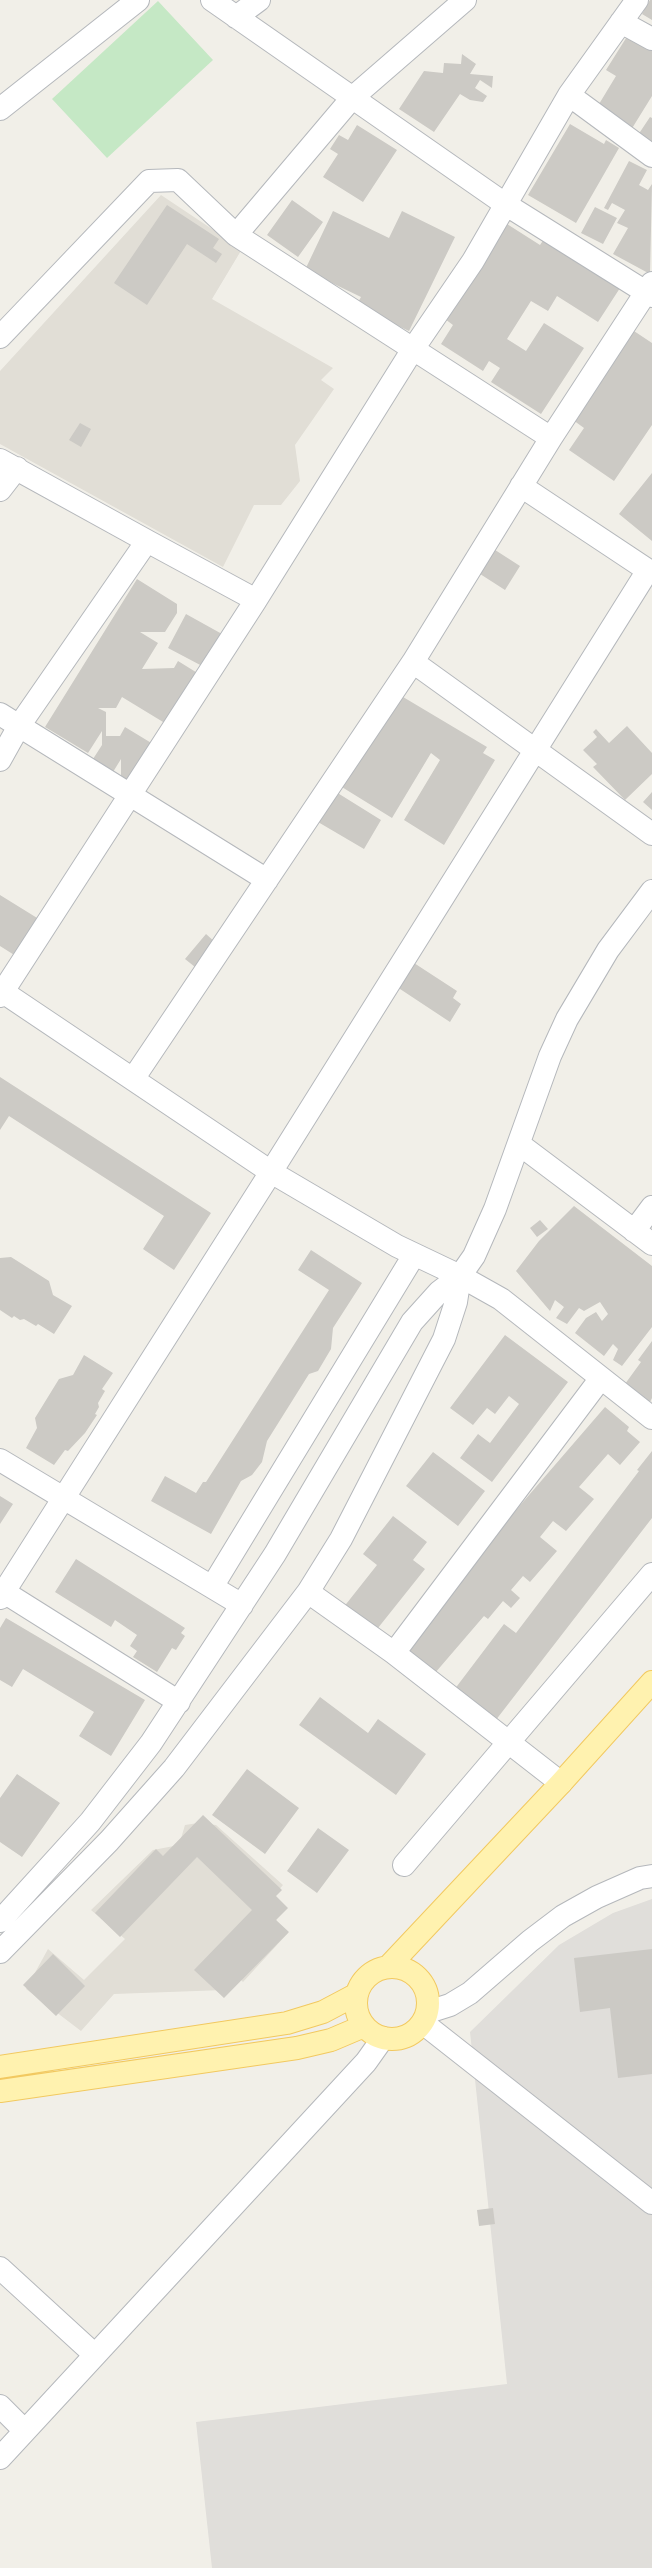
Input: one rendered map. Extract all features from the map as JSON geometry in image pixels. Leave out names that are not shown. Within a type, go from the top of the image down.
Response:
[{"type":"main road","points":[[388,1966],[428,1926],[561,1783],[652,1682]]},
{"type":"main road","points":[[421,1980],[421,1953],[428,1926]]},
{"type":"main road","points":[[388,1966],[406,1969],[421,1980],[427,1990],[426,2018],[406,2037],[394,2040],[372,2034],[364,2026],[358,2016],[357,1994],[361,1984],[377,1969],[388,1966]]},
{"type":"main road","points":[[0,2067],[287,2023],[323,2012],[357,1994]]},
{"type":"main road","points":[[0,2091],[297,2048],[331,2040],[364,2026]]},
{"type":"street","points":[[0,109],[138,0]]},
{"type":"street","points":[[133,1079],[413,662],[551,438],[650,290],[505,204],[212,0]]},
{"type":"street","points":[[236,17],[259,0]]},
{"type":"street","points":[[236,235],[352,98],[465,0]]},
{"type":"street","points":[[637,0],[569,95],[473,261],[413,349],[131,796],[1,992],[271,1172],[414,1255],[460,1276],[521,1313],[652,1418]]},
{"type":"street","points":[[621,22],[652,39]]},
{"type":"street","points":[[569,95],[652,156]]},
{"type":"street","points":[[0,337],[149,181],[178,180],[236,235],[551,438]]},
{"type":"street","points":[[0,490],[9,464],[256,600]]},
{"type":"street","points":[[179,1702],[2,1595],[64,1500],[535,750],[650,571],[521,486]]},
{"type":"street","points":[[0,760],[19,726],[147,541]]},
{"type":"street","points":[[413,662],[652,834]]},
{"type":"street","points":[[0,714],[267,880]]},
{"type":"street","points":[[0,1952],[104,1846],[174,1768],[308,1592],[341,1539],[444,1339],[456,1302],[460,1276],[488,1226],[550,1056],[567,1019],[608,950],[652,892]]},
{"type":"street","points":[[519,1144],[652,1244]]},
{"type":"street","points":[[634,1231],[652,1207]]},
{"type":"street","points":[[212,1587],[414,1255]]},
{"type":"street","points":[[0,1921],[90,1822],[179,1702],[279,1547],[412,1322],[439,1292],[460,1276]]},
{"type":"street","points":[[394,1653],[601,1378]]},
{"type":"street","points":[[0,1460],[64,1500],[242,1605]]},
{"type":"street","points":[[404,1865],[652,1574]]},
{"type":"street","points":[[308,1592],[394,1653],[561,1783]]},
{"type":"street","points":[[652,1876],[640,1878],[597,1897],[563,1916],[530,1940],[470,1993],[426,2018],[652,2203]]},
{"type":"street","points":[[0,2458],[366,2062],[383,2038]]},
{"type":"street","points":[[0,2268],[95,2354]]},
{"type":"street","points":[[0,2406],[25,2431]]},
{"type":"shaded area","points":[[161,195],[242,249],[212,299],[333,368],[321,380],[334,389],[295,445],[300,481],[281,505],[254,505],[223,567],[0,444],[0,371]]},
{"type":"shaded area","points":[[198,1823],[216,1825],[283,1885],[270,1900],[278,1925],[288,1933],[243,1982],[237,1976],[224,1990],[114,1994],[81,2031],[26,1989],[48,1949],[84,1980],[125,1939],[91,1910],[153,1850],[179,1845],[185,1825]]},
{"type":"shaded area","points":[[652,1899],[652,2568],[212,2568],[196,2422],[507,2384],[470,2032],[559,1945],[613,1913]]},
{"type":"green space","points":[[158,1],[213,60],[107,158],[52,99]]},
{"type":"building","points":[[650,0],[652,0],[652,20],[642,14]]},
{"type":"building","points":[[628,35],[652,50],[652,96],[631,130],[596,109],[616,76],[606,70]]},
{"type":"building","points":[[462,54],[476,64],[470,74],[493,76],[492,88],[480,80],[475,88],[487,96],[483,102],[470,100],[460,94],[434,132],[399,109],[424,71],[443,73],[444,63],[461,64]]},
{"type":"building","points":[[650,117],[652,118],[652,144],[638,135]]},
{"type":"building","points":[[570,124],[604,144],[606,140],[619,148],[576,223],[528,195]]},
{"type":"building","points":[[357,125],[397,150],[363,202],[323,177],[338,154],[330,149],[339,135],[348,140]]},
{"type":"building","points":[[629,161],[647,170],[639,185],[648,190],[652,184],[650,274],[613,254],[628,228],[617,223],[625,210],[612,203],[608,210],[604,208]]},
{"type":"building","points":[[292,200],[323,222],[298,257],[267,235]]},
{"type":"building","points":[[167,205],[219,239],[213,248],[222,254],[216,263],[187,244],[147,305],[114,283]]},
{"type":"building","points":[[595,207],[617,218],[603,244],[581,233]]},
{"type":"building","points":[[333,211],[389,238],[402,211],[455,237],[409,331],[356,306],[361,297],[305,270]]},
{"type":"building","points":[[507,224],[540,245],[544,239],[620,288],[598,322],[557,296],[548,311],[531,301],[507,339],[526,351],[544,323],[584,348],[541,414],[491,382],[500,368],[489,361],[483,371],[441,344],[453,325],[445,319]]},
{"type":"building","points":[[634,331],[652,343],[652,425],[614,481],[569,450],[584,428],[573,420]]},
{"type":"building","points":[[80,423],[91,429],[81,447],[69,440]]},
{"type":"building","points":[[652,473],[652,541],[619,514]]},
{"type":"building","points":[[492,548],[520,566],[505,590],[477,572]]},
{"type":"building","points":[[137,579],[177,604],[177,613],[165,632],[140,632],[158,643],[142,669],[174,668],[178,661],[199,674],[168,725],[122,697],[116,708],[98,708],[106,712],[106,736],[120,736],[125,727],[153,744],[130,786],[121,780],[121,759],[113,772],[93,759],[102,745],[102,731],[88,753],[45,727]]},
{"type":"building","points":[[186,614],[222,634],[204,667],[168,648]]},
{"type":"building","points":[[393,691],[487,747],[483,753],[495,760],[444,845],[404,820],[440,760],[431,753],[392,818],[337,784]]},
{"type":"building","points":[[627,726],[652,753],[652,774],[625,800],[593,767],[597,764],[583,750],[597,737],[593,732],[596,729],[609,743]]},
{"type":"building","points":[[336,792],[381,820],[364,849],[318,822]]},
{"type":"building","points":[[652,792],[652,810],[643,802]]},
{"type":"building","points":[[0,895],[42,921],[19,958],[0,946]]},
{"type":"building","points":[[206,934],[216,943],[195,967],[185,959]]},
{"type":"building","points":[[414,963],[457,991],[453,998],[461,1004],[450,1022],[397,987]]},
{"type":"building","points":[[0,1077],[211,1213],[174,1270],[143,1249],[164,1216],[9,1116],[0,1130]]},
{"type":"building","points":[[574,1206],[652,1266],[652,1327],[622,1366],[613,1360],[618,1349],[613,1344],[604,1356],[575,1333],[586,1318],[596,1312],[602,1321],[608,1314],[600,1302],[584,1311],[579,1308],[567,1324],[556,1318],[564,1307],[555,1300],[550,1311],[516,1271],[539,1241]]},
{"type":"building","points":[[540,1220],[548,1229],[537,1237],[530,1228]]},
{"type":"building","points":[[311,1250],[362,1283],[333,1328],[331,1349],[318,1371],[309,1374],[267,1441],[262,1462],[252,1475],[241,1481],[211,1534],[151,1501],[165,1476],[196,1493],[203,1482],[206,1482],[329,1290],[298,1270]]},
{"type":"building","points":[[11,1257],[49,1281],[53,1295],[72,1306],[54,1334],[38,1324],[36,1326],[24,1319],[20,1320],[14,1316],[12,1318],[0,1310],[0,1258]]},
{"type":"building","points":[[505,1335],[568,1382],[492,1482],[460,1458],[478,1434],[490,1443],[519,1404],[509,1396],[495,1414],[487,1408],[473,1425],[450,1408]]},
{"type":"building","points":[[652,1341],[652,1398],[650,1402],[625,1384],[641,1362],[638,1360]]},
{"type":"building","points":[[84,1355],[113,1373],[102,1389],[105,1391],[98,1403],[99,1407],[95,1414],[97,1415],[85,1433],[68,1451],[65,1450],[54,1465],[26,1448],[37,1428],[35,1418],[59,1379],[73,1375]]},
{"type":"building","points":[[605,1407],[629,1427],[627,1431],[640,1442],[620,1465],[608,1454],[579,1487],[594,1499],[566,1531],[553,1521],[540,1537],[557,1551],[530,1582],[523,1576],[511,1590],[520,1598],[511,1608],[503,1601],[488,1619],[484,1616],[435,1673],[405,1647],[428,1612]]},
{"type":"building","points":[[652,1451],[652,1518],[492,1725],[451,1694],[504,1624],[516,1633],[639,1471],[637,1470]]},
{"type":"building","points":[[433,1452],[485,1491],[458,1526],[406,1486]]},
{"type":"building","points":[[0,1496],[13,1504],[0,1524]]},
{"type":"building","points":[[393,1516],[427,1542],[413,1560],[425,1569],[374,1633],[343,1608],[377,1565],[363,1554]]},
{"type":"building","points":[[76,1559],[185,1628],[181,1633],[185,1636],[176,1650],[172,1648],[157,1672],[133,1657],[137,1651],[130,1646],[137,1635],[115,1620],[111,1627],[55,1592]]},
{"type":"building","points":[[6,1618],[145,1700],[111,1756],[79,1736],[94,1712],[23,1669],[12,1687],[0,1680],[0,1628]]},
{"type":"building","points":[[320,1697],[368,1733],[378,1719],[426,1754],[396,1795],[299,1725]]},
{"type":"building","points":[[247,1769],[299,1808],[265,1854],[212,1815]]},
{"type":"building","points":[[17,1774],[60,1803],[22,1857],[0,1842],[0,1798]]},
{"type":"building","points":[[203,1815],[282,1890],[276,1896],[288,1908],[276,1920],[289,1932],[224,1998],[194,1970],[252,1910],[197,1857],[120,1937],[95,1913],[156,1849],[163,1856]]},
{"type":"building","points":[[318,1828],[349,1850],[317,1893],[287,1871]]},
{"type":"building","points":[[652,1949],[652,2074],[618,2078],[610,2008],[580,2012],[574,1958]]},
{"type":"building","points":[[53,1954],[85,1986],[56,2016],[23,1985]]},
{"type":"building","points":[[493,2208],[495,2224],[479,2226],[477,2210]]}]
